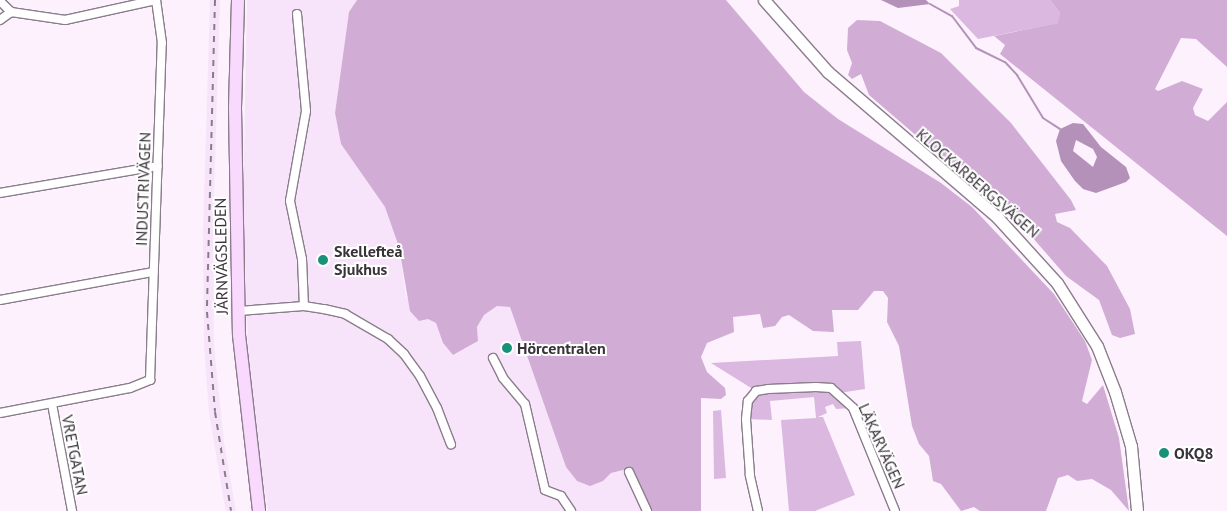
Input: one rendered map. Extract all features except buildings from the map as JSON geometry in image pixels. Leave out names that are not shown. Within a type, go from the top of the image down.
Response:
[{"type":"main road","name":"JÄRNVÄGSLEDEN","points":[[238,0],[234,108],[238,311],[260,511]]},
{"type":"main road","name":"KLOCKARBERGSVÄGEN","points":[[764,0],[828,72],[997,217],[1040,260],[1072,302],[1110,377],[1131,446],[1137,511]]},
{"type":"street","points":[[0,1],[11,12],[65,20],[156,0]]},
{"type":"street","name":"INDUSTRIVÄGEN","points":[[52,404],[130,388],[150,380],[162,43],[156,0]]},
{"type":"street","points":[[0,20],[11,12]]},
{"type":"street","points":[[297,14],[306,111],[290,201],[302,259],[304,306]]},
{"type":"street","points":[[0,193],[158,166]]},
{"type":"street","points":[[0,300],[153,272]]},
{"type":"street","points":[[238,311],[304,306],[345,314],[388,339],[404,354],[430,393],[451,444]]},
{"type":"street","points":[[492,358],[504,378],[525,404],[546,490],[561,496],[571,511]]},
{"type":"street","name":"LÄKARVÄGEN","points":[[758,511],[750,475],[746,419],[748,401],[756,391],[816,387],[831,388],[853,408],[895,511]]},
{"type":"street","points":[[0,413],[52,404]]},
{"type":"street","name":"VRETGATAN","points":[[52,404],[72,511]]},
{"type":"street","points":[[629,472],[647,511]]},
{"type":"shaded area","points":[[210,0],[220,0],[213,230],[214,345],[224,442],[236,511],[226,511],[224,502],[209,413],[204,346],[203,230]]},
{"type":"shaded area","name":"Skellefteå Sjukhus","points":[[247,0],[357,0],[349,13],[335,113],[341,144],[385,207],[399,247],[406,297],[436,323],[443,343],[453,355],[478,341],[477,327],[484,315],[497,306],[510,307],[566,467],[603,481],[611,473],[631,468],[651,511],[268,511],[255,435],[248,346],[243,206]]},
{"type":"shaded area","points":[[357,0],[726,0],[804,92],[838,119],[941,183],[972,207],[1054,294],[1085,341],[1092,360],[1082,401],[1087,404],[1103,385],[1119,438],[1129,511],[1111,490],[1092,479],[1077,481],[1068,475],[1058,478],[1046,511],[980,511],[974,507],[961,511],[941,484],[933,481],[929,456],[919,444],[912,426],[899,346],[887,322],[888,298],[883,291],[874,291],[858,310],[832,310],[834,332],[813,331],[789,315],[782,317],[775,326],[763,328],[760,314],[733,317],[734,332],[707,343],[701,357],[707,372],[725,388],[726,395],[721,399],[701,398],[701,511],[651,511],[631,468],[611,473],[603,481],[590,486],[577,481],[566,467],[510,307],[497,306],[484,315],[477,327],[478,341],[453,355],[443,343],[436,323],[428,319],[419,321],[410,311],[399,247],[385,207],[341,144],[335,113],[349,12]]},
{"type":"shaded area","points":[[881,0],[926,0],[930,4],[898,8]]},
{"type":"shaded area","points":[[959,0],[1050,0],[1060,13],[1059,23],[978,39],[950,9],[959,6]]},
{"type":"shaded area","points":[[1050,0],[1227,0],[1227,67],[1196,39],[1181,38],[1155,89],[1158,91],[1182,81],[1203,89],[1193,108],[1195,115],[1208,121],[1227,102],[1227,236],[1000,54],[1005,45],[994,36],[1058,23],[1060,13]]},
{"type":"shaded area","points":[[857,20],[880,21],[941,53],[1011,123],[1071,200],[1076,210],[1055,214],[1057,222],[1070,228],[1107,266],[1130,309],[1135,334],[1120,338],[1112,335],[1099,300],[1066,276],[998,198],[981,190],[965,171],[947,162],[869,95],[861,74],[852,79],[848,75],[852,63],[847,50],[848,28]]},
{"type":"shaded area","points":[[1073,123],[1083,124],[1101,147],[1126,167],[1130,178],[1126,182],[1096,193],[1083,189],[1061,161],[1056,141],[1060,129]],"holes":[[[1076,140],[1093,149],[1097,157],[1093,167],[1073,151]]]},
{"type":"shaded area","points":[[861,341],[865,389],[839,393],[853,408],[836,409],[833,404],[825,407],[827,413],[818,417],[823,417],[855,495],[815,511],[789,511],[781,420],[816,418],[814,397],[770,401],[772,420],[746,419],[748,401],[756,391],[711,363],[838,356],[837,342]]},
{"type":"shaded area","points":[[721,410],[726,478],[714,479],[713,411]]},
{"type":"waterway","points":[[930,4],[952,16],[976,48],[1005,62],[1017,75],[1043,118],[1060,129]]},
{"type":"railway","points":[[215,0],[207,312],[215,412],[231,511]]},
{"type":"place","name":"Skellefteå Sjukhus","points":[[323,260]]},
{"type":"place","name":"Hörcentralen","points":[[507,348]]},
{"type":"place","name":"OKQ8","points":[[1164,453]]}]
